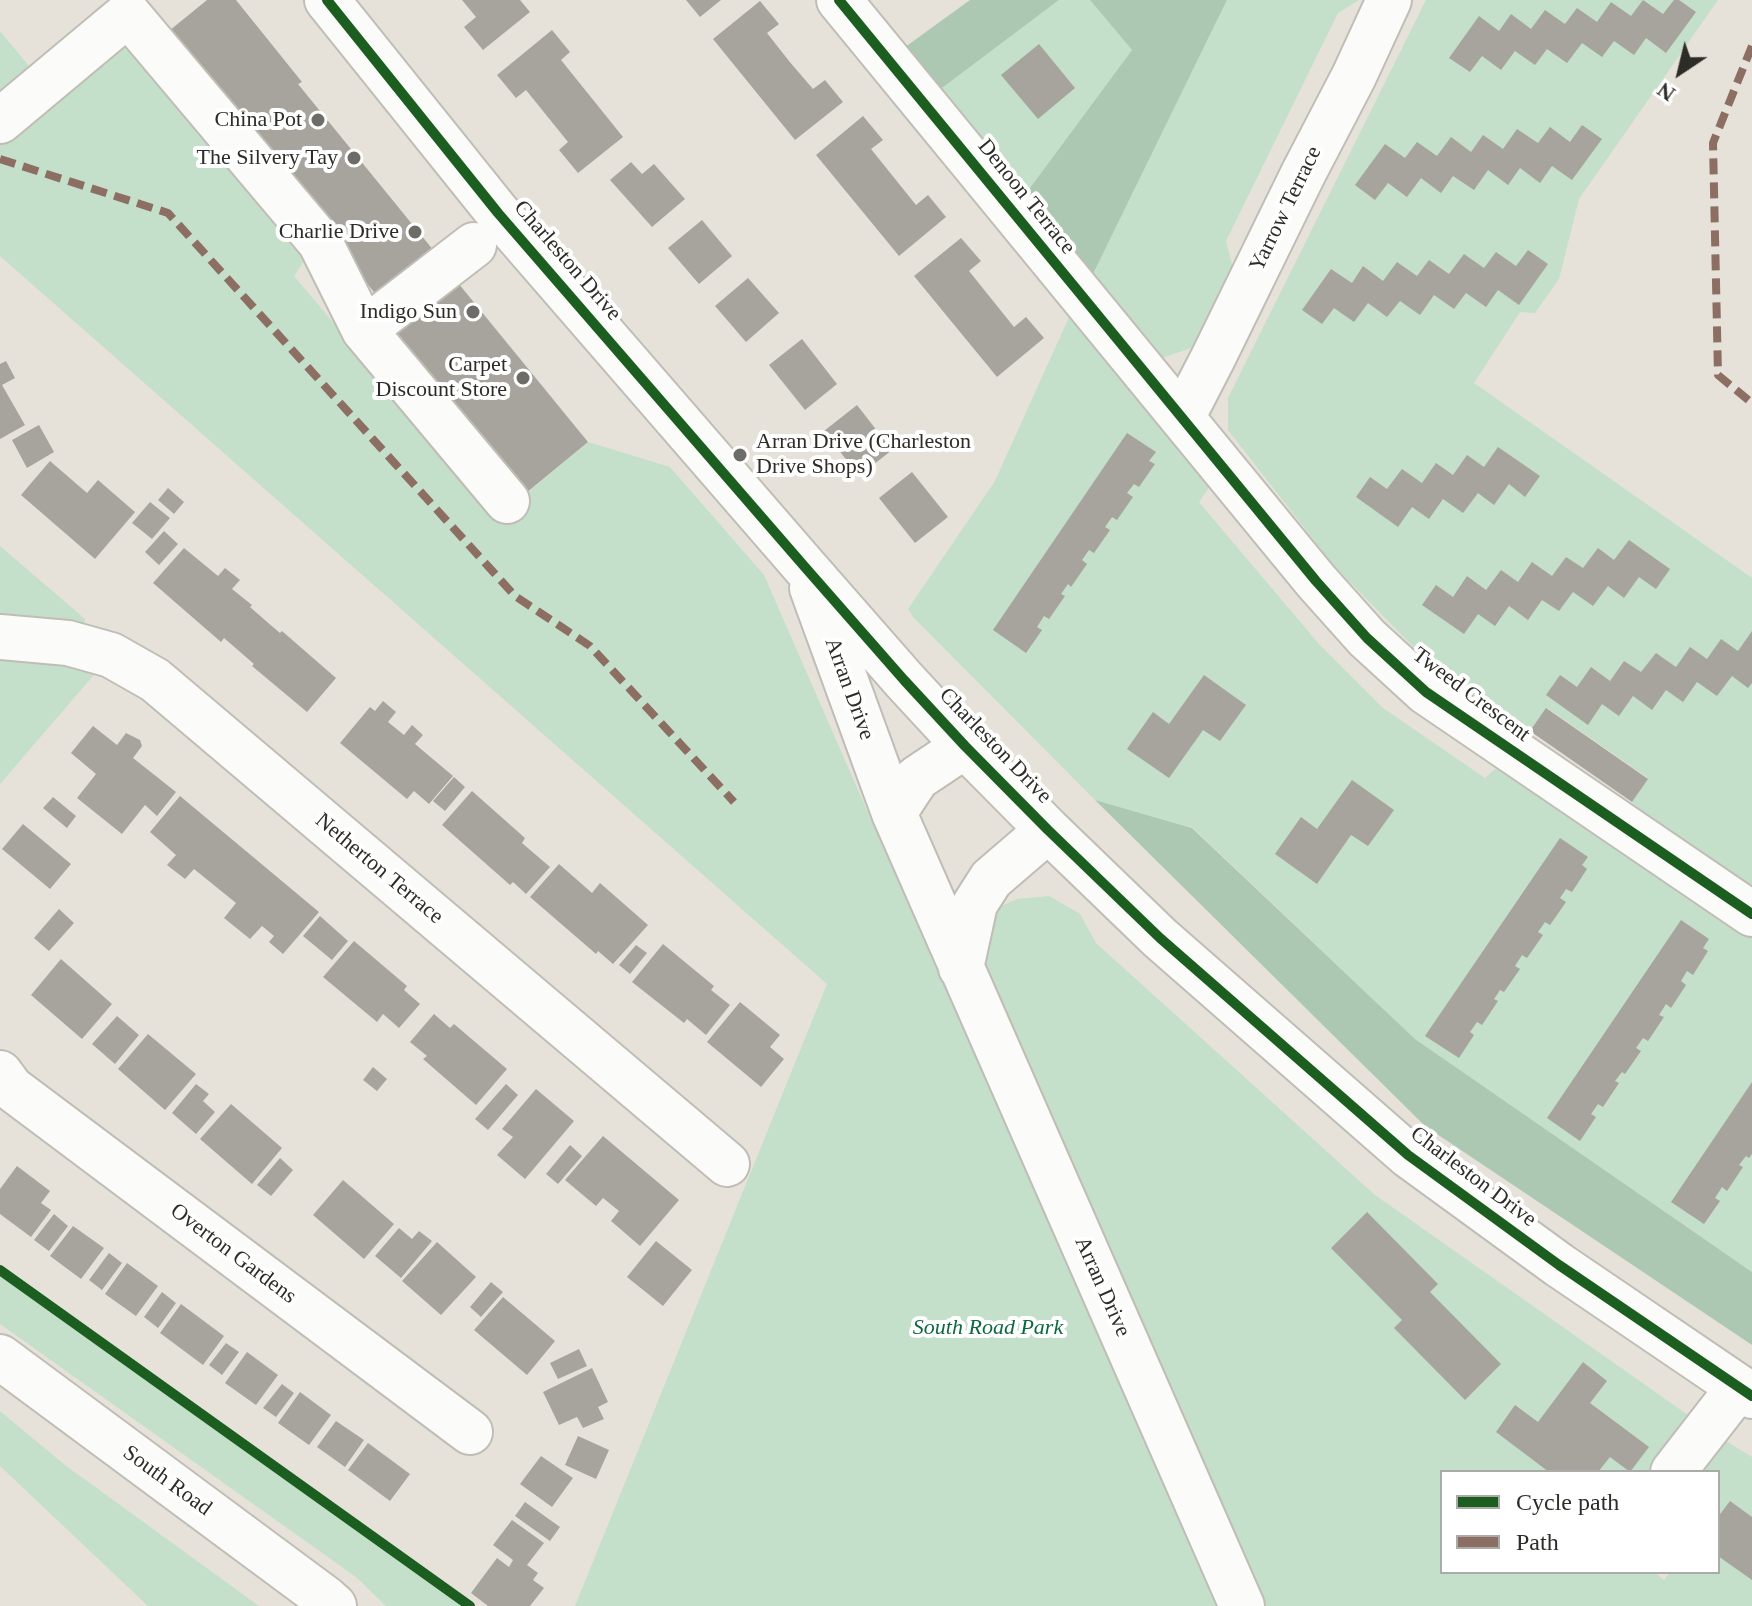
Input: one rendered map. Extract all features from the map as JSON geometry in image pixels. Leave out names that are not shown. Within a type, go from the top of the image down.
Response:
[{"type":"street","name":"Charleston Drive","points":[[327,0],[479,190],[804,566],[904,680],[1048,830],[1160,938],[1408,1155],[1559,1265],[1746,1391]]},
{"type":"street","name":"Denoon Terrace","points":[[839,0],[1182,418]]},
{"type":"street","name":"Yarrow Terrace","points":[[1182,418],[1389,0]]},
{"type":"street","points":[[0,121],[128,14],[320,242],[364,330],[507,501]]},
{"type":"street","points":[[364,330],[474,245]]},
{"type":"street","name":"Tweed Crescent","points":[[1182,418],[1316,581],[1367,638],[1426,692],[1752,914]]},
{"type":"street","name":"Arran Drive","points":[[804,566],[894,813],[1242,1606]]},
{"type":"street","name":"Netherton Terrace","points":[[0,637],[68,643],[111,655],[155,680],[727,1164]]},
{"type":"street","points":[[894,813],[917,778],[965,746]]},
{"type":"street","points":[[961,968],[975,904],[991,879],[1048,830]]},
{"type":"street","name":"Overton Gardens","points":[[0,1073],[11,1088],[470,1432]]},
{"type":"street","name":"South Road","points":[[0,1357],[334,1606]]},
{"type":"street","points":[[1675,1470],[1746,1391]]},
{"type":"green space","points":[[970,0],[1059,0],[938,91],[901,50]]},
{"type":"green space","points":[[1059,0],[1090,0],[1132,50],[1024,196],[938,91]]},
{"type":"green space","points":[[1090,0],[1227,0],[1092,276],[1024,196],[1132,50]]},
{"type":"green space","points":[[1227,0],[1359,0],[1338,13],[1226,241],[1233,268],[1191,348],[1162,358],[1092,276]]},
{"type":"green space","points":[[1426,0],[1718,0],[1579,199],[1559,279],[1535,313],[1520,312],[1474,383],[1752,578],[1752,889],[1640,811],[1632,802],[1648,778],[1547,708],[1530,731],[1439,673],[1334,566],[1228,430],[1228,398]]},
{"type":"green space","name":"South Road Park","points":[[0,31],[37,76],[114,40],[138,40],[313,247],[294,276],[498,517],[588,442],[670,467],[764,575],[924,941],[1017,899],[1049,896],[1080,914],[1096,943],[1375,1195],[1698,1422],[1660,1470],[1440,1470],[1440,1574],[1656,1574],[1664,1580],[1668,1574],[1720,1574],[1720,1470],[1697,1470],[1721,1438],[1752,1457],[1752,1606],[575,1606],[827,984],[0,256]]},
{"type":"green space","points":[[1070,315],[1214,480],[1199,502],[1318,643],[1383,708],[1485,778],[1502,763],[1752,936],[1752,1272],[1415,1039],[1193,828],[1095,800],[913,617],[908,609],[995,481]]},
{"type":"green space","points":[[0,546],[85,619],[82,630],[0,619]]},
{"type":"green space","points":[[0,649],[99,669],[0,784]]},
{"type":"green space","points":[[1095,800],[1192,828],[1415,1039],[1752,1272],[1752,1345],[1425,1126]]},
{"type":"green space","points":[[0,1270],[470,1606],[386,1606],[356,1577],[0,1324]]},
{"type":"green space","points":[[0,1411],[65,1465],[259,1606],[148,1606],[0,1466]]},
{"type":"building","points":[[207,0],[236,0],[302,82],[298,84],[434,251],[378,297],[164,35]]},
{"type":"building","points":[[462,0],[520,0],[530,12],[483,50],[464,27],[476,17]]},
{"type":"building","points":[[686,0],[721,0],[700,17]]},
{"type":"building","points":[[1643,0],[1663,14],[1674,0],[1696,12],[1666,53],[1646,38],[1634,55],[1614,41],[1602,57],[1582,43],[1567,63],[1547,49],[1535,65],[1515,51],[1501,70],[1482,56],[1470,72],[1449,58],[1479,16],[1499,31],[1511,14],[1531,29],[1545,10],[1565,24],[1577,8],[1597,22],[1611,2],[1631,16]]},
{"type":"building","points":[[760,1],[779,24],[767,33],[789,61],[813,89],[825,80],[843,102],[795,140],[713,39]]},
{"type":"building","points":[[552,30],[570,52],[561,60],[623,137],[578,173],[559,150],[568,142],[526,90],[516,98],[497,75]]},
{"type":"building","points":[[1039,44],[1075,88],[1038,119],[1001,75]]},
{"type":"building","points":[[863,116],[883,140],[871,149],[916,205],[928,195],[946,217],[899,256],[816,155]]},
{"type":"building","points":[[1582,125],[1602,139],[1572,180],[1552,166],[1540,183],[1520,168],[1508,185],[1488,170],[1474,190],[1453,176],[1441,193],[1421,178],[1407,197],[1388,183],[1375,200],[1355,185],[1385,144],[1405,158],[1417,142],[1437,156],[1451,137],[1471,152],[1483,135],[1503,149],[1517,129],[1538,143],[1550,127],[1570,142]]},
{"type":"building","points":[[631,162],[642,174],[654,164],[685,199],[652,227],[610,180]]},
{"type":"building","points":[[702,220],[732,256],[699,284],[668,248]]},
{"type":"building","points":[[961,238],[981,261],[969,271],[1014,327],[1026,317],[1044,338],[997,377],[914,276]]},
{"type":"building","points":[[1528,250],[1548,264],[1519,305],[1498,290],[1486,307],[1466,293],[1454,309],[1434,295],[1420,315],[1400,301],[1387,317],[1368,303],[1354,322],[1334,308],[1322,324],[1302,310],[1331,269],[1352,283],[1363,266],[1383,281],[1397,262],[1417,276],[1429,260],[1449,274],[1464,254],[1484,268],[1496,252],[1516,266]]},
{"type":"building","points":[[454,278],[588,442],[526,493],[392,328]]},
{"type":"building","points":[[748,278],[779,313],[746,342],[715,306]]},
{"type":"building","points":[[802,339],[837,384],[805,410],[769,365]]},
{"type":"building","points":[[6,361],[15,378],[2,385],[25,425],[0,439],[0,364]]},
{"type":"building","points":[[857,405],[892,450],[859,476],[824,431]]},
{"type":"building","points":[[39,425],[54,452],[27,468],[12,440]]},
{"type":"building","points":[[1127,433],[1156,452],[1149,461],[1155,464],[1139,487],[1134,484],[1127,493],[1133,497],[1117,520],[1112,517],[1105,527],[1110,530],[1094,553],[1089,550],[1082,560],[1087,564],[1071,587],[1068,584],[1061,594],[1065,596],[1049,619],[1044,616],[1037,627],[1042,630],[1026,653],[993,630]]},
{"type":"building","points":[[1498,447],[1540,476],[1525,497],[1509,484],[1494,505],[1478,493],[1463,513],[1443,499],[1429,519],[1412,507],[1398,527],[1356,497],[1370,477],[1387,489],[1402,469],[1422,483],[1436,463],[1453,475],[1467,455],[1484,467]]},
{"type":"building","points":[[50,461],[87,493],[98,480],[135,512],[95,559],[21,495]]},
{"type":"building","points":[[912,472],[948,517],[915,543],[879,498]]},
{"type":"building","points":[[168,488],[184,502],[174,514],[158,500]]},
{"type":"building","points":[[150,502],[170,518],[152,539],[132,523]]},
{"type":"building","points":[[164,531],[178,544],[159,565],[145,552]]},
{"type":"building","points":[[1629,540],[1670,569],[1656,589],[1639,577],[1624,598],[1608,586],[1593,606],[1573,592],[1559,611],[1542,600],[1528,620],[1509,606],[1495,626],[1478,614],[1464,634],[1422,605],[1436,585],[1453,597],[1467,576],[1486,590],[1501,570],[1518,582],[1532,562],[1552,576],[1566,557],[1583,568],[1598,548],[1614,560]]},
{"type":"building","points":[[184,548],[218,576],[225,568],[240,580],[232,589],[336,678],[307,712],[224,638],[221,642],[153,583]]},
{"type":"building","points":[[1752,631],[1752,683],[1748,688],[1732,676],[1717,696],[1697,682],[1683,702],[1666,690],[1652,710],[1633,696],[1619,716],[1602,704],[1588,725],[1546,695],[1560,675],[1577,687],[1591,667],[1610,681],[1624,661],[1641,672],[1656,653],[1676,667],[1690,647],[1707,659],[1721,639],[1738,651]]},
{"type":"building","points":[[1204,675],[1246,705],[1220,741],[1203,730],[1169,778],[1127,749],[1153,712],[1169,724]]},
{"type":"building","points":[[383,701],[396,712],[388,722],[404,735],[412,725],[423,735],[415,744],[453,776],[429,804],[414,791],[407,799],[340,743],[370,707],[375,711]]},
{"type":"building","points":[[1546,708],[1648,779],[1632,802],[1530,731]]},
{"type":"building","points":[[93,726],[117,745],[126,733],[140,740],[142,746],[133,758],[176,792],[157,816],[145,805],[122,834],[77,798],[96,774],[71,753]]},
{"type":"building","points":[[454,777],[465,787],[445,811],[433,801]]},
{"type":"building","points":[[1352,780],[1394,810],[1368,846],[1351,835],[1317,884],[1275,854],[1301,817],[1317,829]]},
{"type":"building","points":[[472,791],[525,838],[522,843],[550,867],[526,894],[513,882],[510,885],[442,825]]},
{"type":"building","points":[[180,796],[319,912],[283,954],[269,942],[274,936],[262,926],[250,939],[224,918],[236,903],[194,869],[185,879],[167,865],[176,855],[150,832]]},
{"type":"building","points":[[53,797],[76,816],[67,828],[43,808]]},
{"type":"building","points":[[23,824],[71,864],[50,889],[2,849]]},
{"type":"building","points":[[1560,838],[1588,857],[1582,865],[1587,869],[1572,892],[1566,889],[1560,898],[1566,902],[1550,925],[1545,922],[1538,932],[1543,935],[1527,958],[1522,955],[1515,966],[1520,969],[1504,992],[1500,990],[1494,999],[1498,1001],[1482,1025],[1477,1022],[1470,1032],[1474,1035],[1459,1058],[1425,1036]]},
{"type":"building","points":[[559,864],[592,893],[600,883],[648,925],[613,964],[598,951],[596,954],[530,897]]},
{"type":"building","points":[[59,909],[74,923],[49,951],[34,938]]},
{"type":"building","points":[[320,916],[348,941],[332,960],[303,936]]},
{"type":"building","points":[[1681,920],[1709,939],[1703,948],[1708,951],[1693,975],[1687,971],[1681,981],[1686,985],[1671,1008],[1666,1004],[1659,1015],[1664,1017],[1648,1041],[1643,1038],[1636,1048],[1641,1051],[1625,1074],[1622,1072],[1615,1081],[1619,1083],[1603,1107],[1598,1104],[1591,1114],[1596,1117],[1580,1141],[1547,1118]]},
{"type":"building","points":[[354,941],[407,986],[404,990],[420,1004],[399,1028],[383,1014],[377,1022],[323,977]]},
{"type":"building","points":[[663,944],[714,986],[711,990],[730,1005],[706,1035],[687,1019],[684,1023],[632,982]]},
{"type":"building","points":[[636,945],[647,953],[630,974],[619,965]]},
{"type":"building","points":[[61,959],[112,1004],[82,1039],[31,995]]},
{"type":"building","points":[[740,1002],[780,1035],[770,1047],[784,1059],[761,1087],[707,1042]]},
{"type":"building","points":[[434,1014],[450,1028],[454,1024],[507,1069],[476,1105],[423,1059],[427,1056],[410,1042]]},
{"type":"building","points":[[117,1016],[139,1035],[115,1064],[92,1044]]},
{"type":"building","points":[[148,1034],[196,1074],[165,1110],[118,1069]]},
{"type":"building","points":[[373,1067],[387,1079],[377,1091],[363,1080]]},
{"type":"building","points":[[1752,1082],[1752,1154],[1739,1165],[1743,1167],[1727,1191],[1722,1187],[1715,1198],[1720,1201],[1704,1224],[1671,1202]]},
{"type":"building","points":[[196,1084],[209,1094],[203,1101],[215,1112],[196,1134],[172,1113]]},
{"type":"building","points":[[506,1084],[518,1095],[488,1130],[475,1119]]},
{"type":"building","points":[[536,1089],[574,1121],[525,1179],[497,1155],[513,1137],[502,1129]]},
{"type":"building","points":[[231,1104],[282,1148],[252,1184],[200,1139]]},
{"type":"building","points":[[603,1136],[679,1200],[640,1246],[611,1221],[619,1211],[603,1198],[596,1206],[565,1180]]},
{"type":"building","points":[[570,1145],[582,1156],[558,1184],[546,1174]]},
{"type":"building","points":[[280,1158],[293,1170],[271,1196],[257,1185]]},
{"type":"building","points":[[17,1166],[50,1191],[41,1203],[51,1210],[31,1237],[0,1214],[0,1189]]},
{"type":"building","points":[[343,1180],[394,1224],[364,1259],[313,1215]]},
{"type":"building","points":[[1367,1212],[1438,1284],[1430,1292],[1501,1364],[1465,1400],[1394,1328],[1402,1320],[1331,1248]]},
{"type":"building","points":[[54,1214],[68,1226],[49,1251],[34,1240]]},
{"type":"building","points":[[73,1226],[104,1248],[81,1279],[50,1256]]},
{"type":"building","points":[[399,1228],[412,1239],[419,1231],[432,1241],[401,1278],[375,1256]]},
{"type":"building","points":[[656,1241],[692,1270],[663,1306],[627,1277]]},
{"type":"building","points":[[437,1242],[476,1277],[441,1315],[402,1281]]},
{"type":"building","points":[[109,1253],[122,1263],[102,1290],[89,1280]]},
{"type":"building","points":[[127,1263],[158,1286],[136,1316],[105,1294]]},
{"type":"building","points":[[491,1282],[503,1292],[481,1317],[470,1307]]},
{"type":"building","points":[[162,1292],[176,1303],[158,1328],[144,1317]]},
{"type":"building","points":[[503,1297],[555,1341],[527,1375],[474,1330]]},
{"type":"building","points":[[181,1304],[224,1336],[203,1365],[160,1333]]},
{"type":"building","points":[[226,1343],[239,1352],[222,1375],[209,1365]]},
{"type":"building","points":[[579,1349],[587,1366],[558,1379],[550,1363]]},
{"type":"building","points":[[247,1352],[278,1375],[256,1405],[225,1383]]},
{"type":"building","points":[[1583,1362],[1607,1381],[1590,1403],[1649,1447],[1632,1470],[1610,1457],[1600,1470],[1546,1470],[1496,1432],[1515,1405],[1538,1422]]},
{"type":"building","points":[[592,1368],[608,1402],[598,1407],[604,1419],[583,1428],[577,1417],[559,1425],[543,1392]]},
{"type":"building","points":[[282,1384],[294,1393],[276,1417],[263,1408]]},
{"type":"building","points":[[300,1392],[331,1415],[309,1445],[278,1423]]},
{"type":"building","points":[[336,1421],[364,1440],[345,1467],[317,1447]]},
{"type":"building","points":[[578,1436],[609,1450],[596,1479],[565,1465]]},
{"type":"building","points":[[368,1443],[410,1474],[390,1501],[348,1470]]},
{"type":"building","points":[[541,1456],[573,1478],[552,1507],[520,1484]]},
{"type":"building","points":[[1730,1501],[1752,1517],[1752,1580],[1720,1557],[1720,1514]]},
{"type":"building","points":[[525,1502],[560,1527],[550,1541],[515,1516]]},
{"type":"building","points":[[512,1520],[544,1543],[527,1565],[538,1573],[533,1580],[544,1588],[530,1606],[488,1606],[471,1593],[497,1558],[509,1567],[513,1560],[493,1545]]},
{"type":"marked path","points":[[1752,46],[1713,143],[1718,375],[1752,403]]},
{"type":"marked path","points":[[0,159],[168,213],[515,596],[590,646],[734,802]]},
{"type":"cycle path","points":[[327,0],[498,213],[804,566],[904,680],[1048,830],[1160,938],[1408,1155],[1559,1265],[1752,1396]]},
{"type":"cycle path","points":[[839,0],[1316,581],[1367,638],[1426,692],[1752,914]]},
{"type":"cycle path","points":[[0,1270],[470,1606]]},
{"type":"place","name":"China Pot","points":[[318,120]]},
{"type":"place","name":"The Silvery Tay","points":[[354,158]]},
{"type":"place","name":"Charlie Drive","points":[[415,232]]},
{"type":"place","name":"Indigo Sun","points":[[473,312]]},
{"type":"place","name":"Carpet Discount Store","points":[[523,378]]},
{"type":"place","name":"Arran Drive (Charleston Drive Shops)","points":[[740,455]]}]
